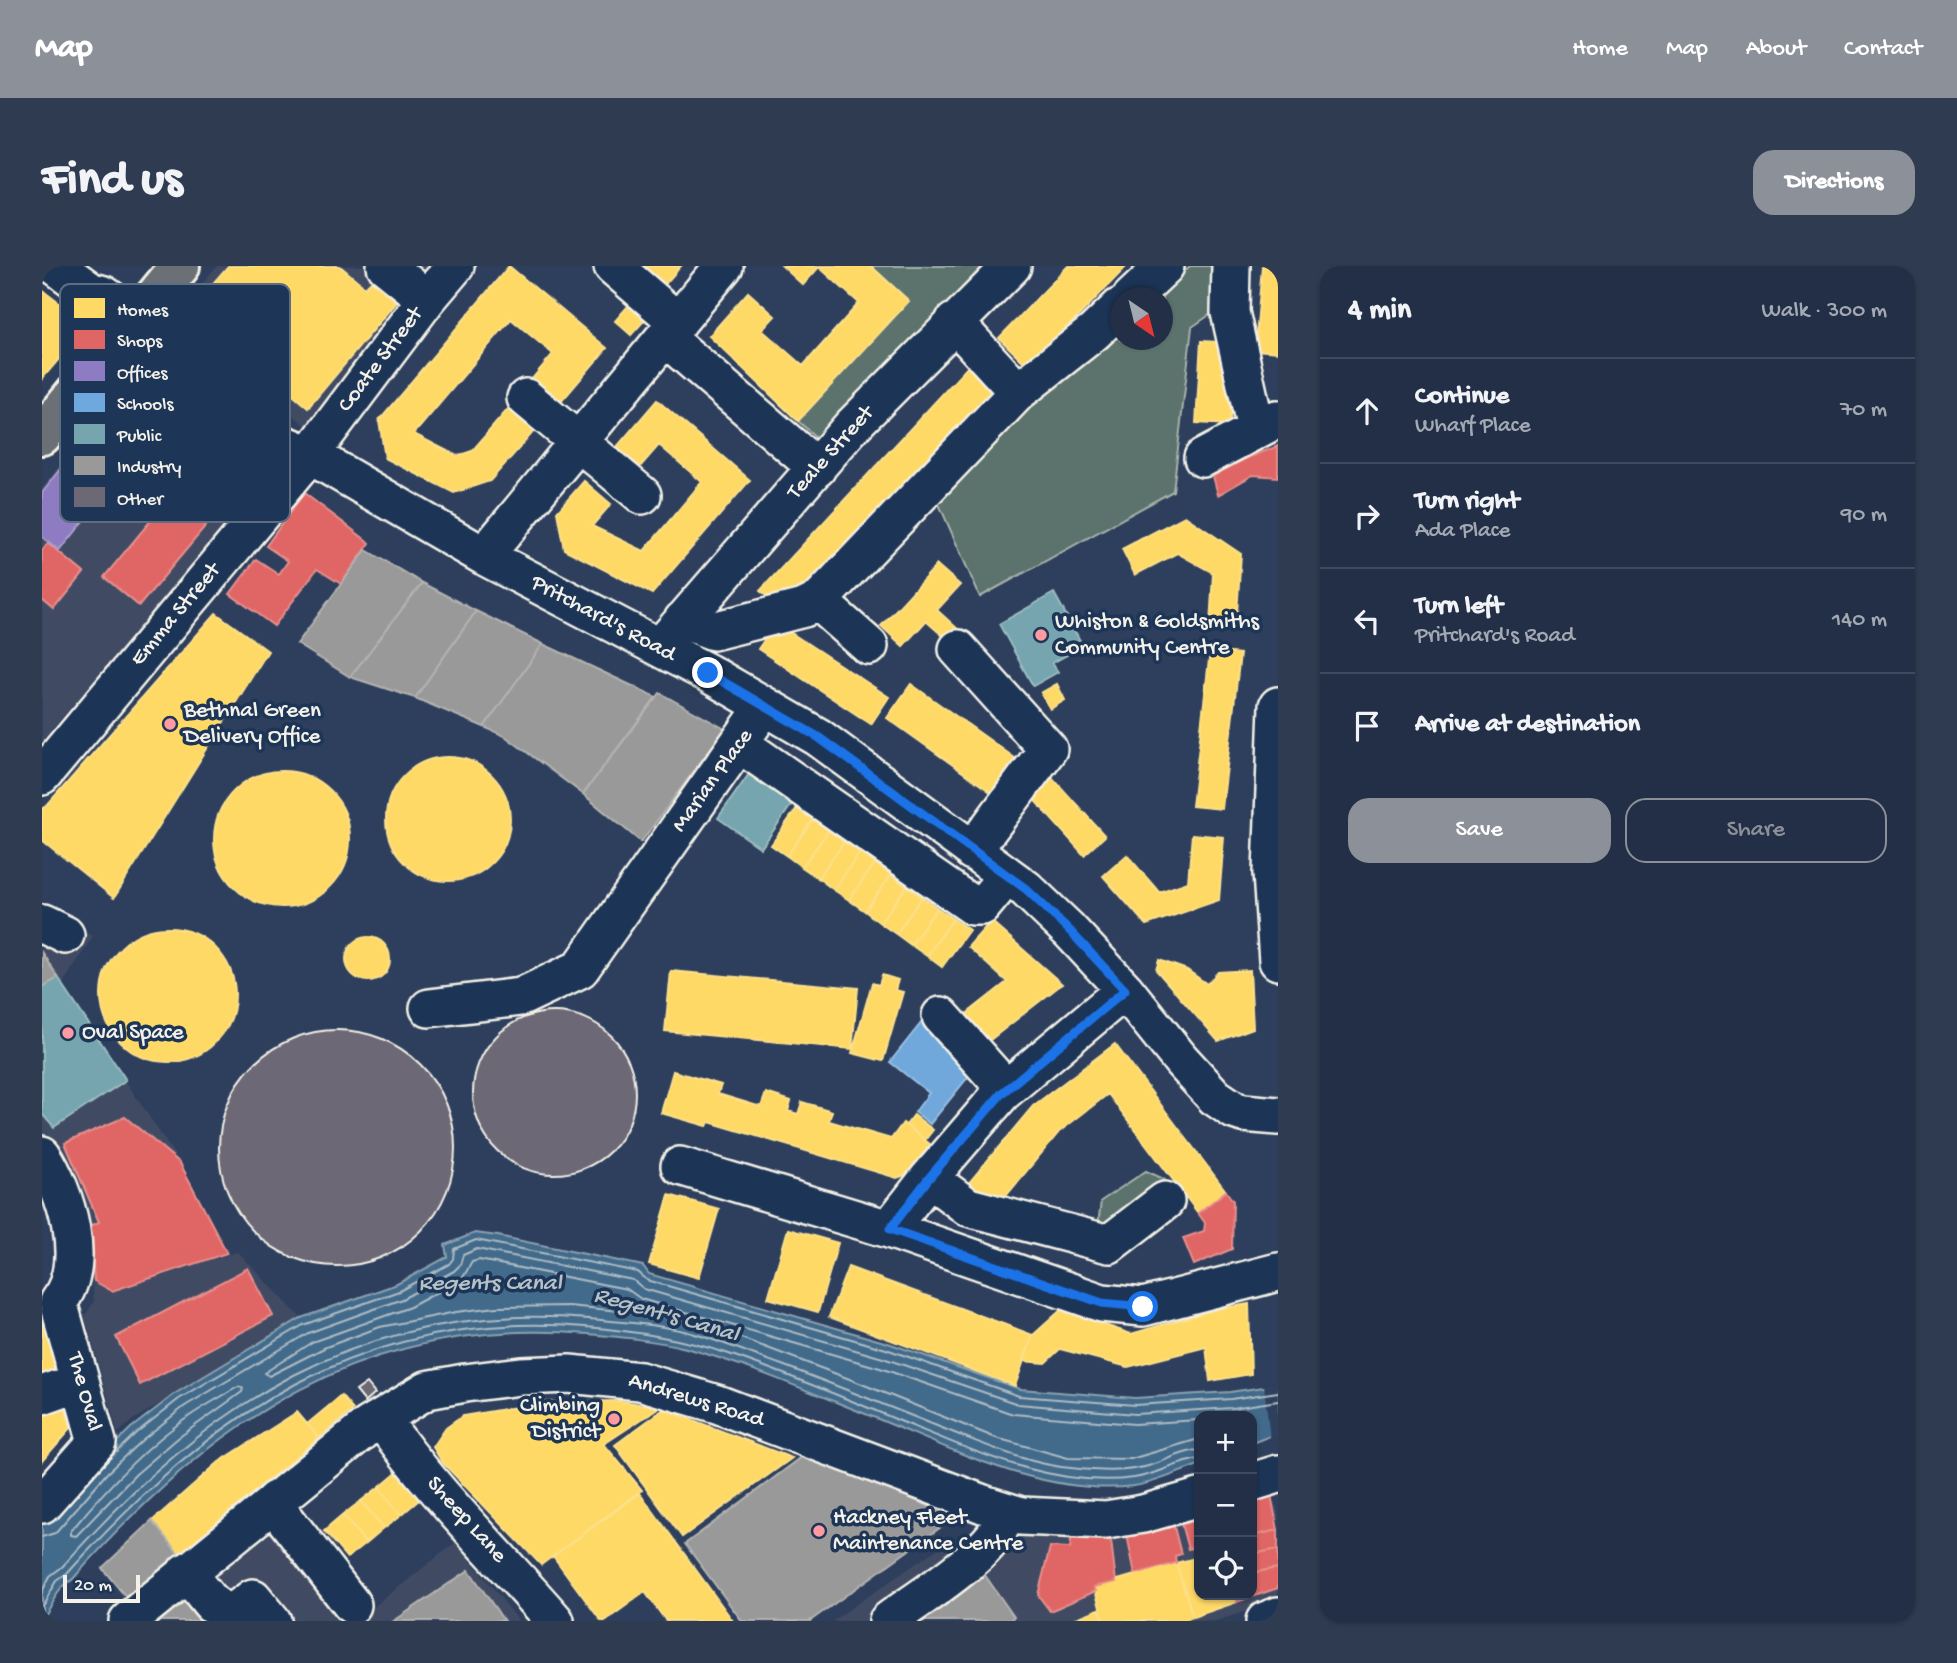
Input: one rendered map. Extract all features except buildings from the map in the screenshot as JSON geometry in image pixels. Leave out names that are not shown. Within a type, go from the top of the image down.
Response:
[{"type":"main road","points":[[165,284],[180,266]]},
{"type":"main road","points":[[42,435],[60,413]]},
{"type":"street","name":"Pritchard's Road","points":[[56,266],[82,284]]},
{"type":"street","points":[[386,266],[427,299]]},
{"type":"street","name":"Coate Street","points":[[310,455],[427,299],[455,266]]},
{"type":"street","points":[[613,266],[671,329],[817,468]]},
{"type":"street","points":[[484,556],[724,266]]},
{"type":"street","name":"Teale Street","points":[[660,649],[853,425],[1012,266]]},
{"type":"street","points":[[1143,287],[1165,266]]},
{"type":"street","points":[[1203,458],[1267,424],[1230,312],[1231,266]]},
{"type":"street","points":[[683,620],[713,631],[804,608],[818,601],[1018,393],[1110,317]]},
{"type":"street","points":[[954,322],[1018,393]]},
{"type":"street","points":[[526,398],[642,495]]},
{"type":"street","name":"Pritchard's Road","points":[[290,447],[310,455],[484,556],[818,737],[1026,889],[1125,990],[1181,1060],[1215,1097],[1243,1113],[1278,1116]]},
{"type":"street","name":"Emma Street","points":[[290,479],[310,455]]},
{"type":"street","name":"Emma Street","points":[[42,776],[254,522]]},
{"type":"street","points":[[818,601],[869,646]]},
{"type":"street","points":[[958,649],[1048,749],[972,851]]},
{"type":"street","name":"Marian Place","points":[[429,1008],[521,997],[580,969],[765,706]]},
{"type":"street","points":[[1278,706],[1272,873],[1278,961]]},
{"type":"street","points":[[740,744],[974,906],[982,906],[1007,876]]},
{"type":"street","points":[[882,1227],[929,1178],[1006,1089],[1125,990]]},
{"type":"street","points":[[941,1016],[1006,1089]]},
{"type":"street","name":"The Oval","points":[[42,1155],[67,1211],[72,1240],[70,1283],[66,1292],[50,1300],[97,1442],[42,1504]]},
{"type":"street","points":[[680,1166],[760,1205],[882,1227],[1102,1303],[1143,1307],[1278,1272]]},
{"type":"street","points":[[929,1178],[968,1207],[1109,1244],[1165,1201]]},
{"type":"street","name":"Andrews Road","points":[[128,1621],[380,1418],[427,1390],[465,1382],[569,1374],[640,1381],[718,1404],[1021,1516],[1106,1520],[1143,1514],[1194,1499]]},
{"type":"street","name":"Sheep Lane","points":[[380,1418],[443,1496],[555,1621]]},
{"type":"street","points":[[1257,1480],[1278,1474]]},
{"type":"street","points":[[275,1500],[286,1520],[352,1605]]},
{"type":"street","points":[[888,1621],[984,1550],[1005,1521],[1006,1512]]},
{"type":"street","points":[[186,1572],[211,1603],[230,1615],[253,1598],[271,1621]]},
{"type":"street","points":[[1265,1621],[1278,1616]]},
{"type":"shaded area","points":[[217,266],[442,266],[307,426],[290,413],[290,284],[202,284]]},
{"type":"shaded area","points":[[60,466],[60,522],[221,522],[226,526],[42,741],[42,489]]},
{"type":"shaded area","points":[[42,914],[93,936],[62,985],[180,1163],[227,1253],[164,1273],[238,1252],[301,1318],[134,1419],[118,1433],[85,1316],[94,1301],[88,1238],[59,1158],[42,1135]]},
{"type":"shaded area","points":[[1271,1493],[1278,1511],[1278,1601],[1216,1621],[832,1621],[952,1539],[1127,1533],[1194,1514],[1194,1600],[1257,1600],[1257,1497]]},
{"type":"shaded area","points":[[271,1532],[344,1621],[160,1621]]},
{"type":"shaded area","points":[[456,1542],[519,1621],[356,1621]]},
{"type":"green space","points":[[871,266],[983,266],[819,440],[798,421],[908,300]]},
{"type":"green space","points":[[1190,266],[1212,266],[1211,314],[1192,327],[1173,491],[980,597],[935,495],[945,479],[1110,335],[1110,350],[1173,350],[1173,287],[1166,287]]},
{"type":"green space","points":[[1146,1171],[1164,1179],[1168,1185],[1115,1225],[1098,1225],[1101,1201]]},
{"type":"water","name":"Regents Canal","points":[[475,1233],[643,1266],[649,1274],[888,1343],[1020,1389],[1135,1398],[1230,1392],[1278,1385],[1278,1433],[1257,1441],[1257,1411],[1194,1411],[1194,1467],[1142,1485],[1101,1488],[1068,1485],[1003,1469],[759,1372],[674,1345],[588,1334],[508,1332],[433,1342],[364,1361],[299,1390],[238,1427],[181,1472],[126,1523],[63,1587],[42,1618],[42,1525],[95,1463],[131,1428],[176,1393],[301,1318],[397,1284],[447,1257],[445,1245]]},
{"type":"pier","points":[[1278,1381],[1278,1437],[1270,1440],[1264,1384]]},
{"type":"place","name":"Whiston & Goldsmiths Community Centre","points":[[1041,635]]},
{"type":"place","name":"Bethnal Green Delivery Office","points":[[170,724]]},
{"type":"place","name":"Oval Space","points":[[68,1033]]},
{"type":"place","name":"Climbing District","points":[[614,1419]]},
{"type":"place","name":"Hackney Fleet Maintenance Centre","points":[[819,1531]]},
{"type":"route","points":[[708,673],[818,737],[1026,889],[1125,990],[1002,1093],[958,1142],[890,1229],[1102,1303],[1143,1307]]},
{"type":"water label","name":"Regent's Canal","points":[[666,1316]]}]
